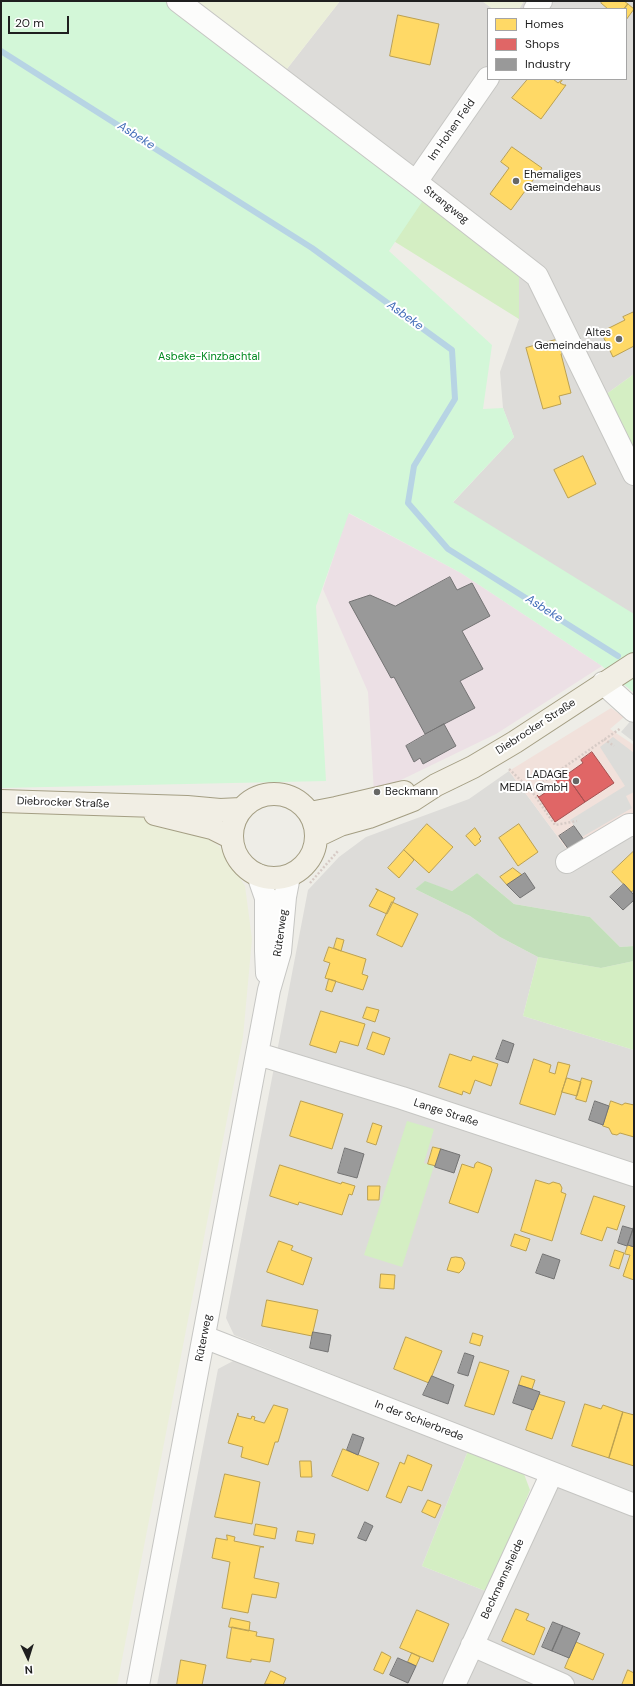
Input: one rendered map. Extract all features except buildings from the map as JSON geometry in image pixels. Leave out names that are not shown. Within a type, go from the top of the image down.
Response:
[{"type":"main road","name":"Diebrocker Straße","points":[[317,836],[340,824],[369,817],[413,800],[436,785],[479,763],[634,664]]},
{"type":"main road","name":"Diebrocker Straße","points":[[310,813],[436,785]]},
{"type":"main road","points":[[269,794],[284,795],[299,801],[310,813],[315,824],[317,836],[313,853],[303,866],[289,876],[274,878],[258,875],[244,866],[235,854],[232,838],[234,822],[241,809],[254,798],[269,794]]},
{"type":"main road","name":"Diebrocker Straße","points":[[1,801],[187,806],[220,810],[241,809]]},
{"type":"main road","name":"Diebrocker Straße","points":[[125,805],[212,828],[232,838]]},
{"type":"street","name":"Strangweg","points":[[178,1],[537,276],[634,474]]},
{"type":"street","name":"Im Hohen Feld","points":[[416,182],[487,79]]},
{"type":"street","points":[[603,683],[628,719]]},
{"type":"street","points":[[567,862],[629,826],[634,825]]},
{"type":"street","name":"Rüterweg","points":[[258,875],[266,898],[266,951],[269,990]]},
{"type":"street","name":"Rüterweg","points":[[138,1685],[269,990],[280,952],[285,897],[289,876]]},
{"type":"street","name":"Lange Straße","points":[[258,1054],[402,1098],[634,1175]]},
{"type":"street","name":"In der Schierbrede","points":[[204,1337],[634,1505]]},
{"type":"street","name":"Beckmannsheide","points":[[454,1685],[552,1473]]},
{"type":"street","points":[[472,1645],[563,1685]]},
{"type":"path","points":[[531,790],[604,739],[628,719]]},
{"type":"path","points":[[604,739],[614,746]]},
{"type":"path","points":[[509,769],[531,790],[555,824],[577,821]]},
{"type":"path","points":[[285,897],[303,898],[305,888],[339,849]]},
{"type":"shaded area","points":[[340,1],[482,1],[492,8],[487,8],[487,80],[627,80],[627,8],[520,8],[524,1],[634,1],[634,374],[605,395],[634,453],[634,621],[432,525],[514,437],[503,408],[500,372],[519,319],[283,74]]},
{"type":"shaded area","points":[[348,513],[461,573],[602,666],[496,734],[374,793],[368,692],[323,589]]},
{"type":"shaded area","points":[[611,708],[624,717],[610,729],[634,745],[634,813],[569,852],[509,771]]},
{"type":"shaded area","points":[[634,717],[634,742],[621,732]]},
{"type":"shaded area","points":[[613,737],[634,753],[634,792],[626,796],[632,808],[582,837],[570,820],[625,786],[600,747]]},
{"type":"shaded area","points":[[509,771],[569,852],[634,813],[634,946],[620,947],[590,917],[514,904],[477,873],[452,891],[425,882],[415,889],[470,916],[500,937],[538,957],[523,1016],[634,1050],[634,1685],[462,1685],[562,1466],[234,1335],[226,1318],[308,890],[339,857],[366,837],[469,799]]},
{"type":"shaded area","points":[[235,1360],[468,1451],[422,1566],[488,1592],[446,1685],[157,1685],[218,1369]]},
{"type":"green space","name":"Asbeke-Kinzbachtal","points":[[1,1],[169,1],[426,196],[389,251],[492,345],[483,409],[503,408],[514,437],[453,502],[634,614],[634,693],[602,666],[461,573],[349,513],[316,606],[326,781],[1,788]]},
{"type":"green space","points":[[8,1],[169,1],[519,269],[519,319]]},
{"type":"green space","points":[[186,1],[340,1],[283,74]]},
{"type":"green space","points":[[482,1],[524,1],[520,8],[492,8]]},
{"type":"green space","points":[[634,374],[634,453],[605,395]]},
{"type":"green space","points":[[1,812],[120,813],[190,828],[219,846],[245,886],[252,939],[243,1037],[117,1685],[1,1685]]},
{"type":"green space","points":[[477,873],[514,904],[590,917],[620,947],[634,946],[634,961],[601,968],[538,957],[500,937],[470,916],[415,889],[425,881],[452,891]]},
{"type":"green space","points":[[538,957],[601,968],[634,961],[634,1050],[523,1016]]},
{"type":"green space","points":[[407,1121],[434,1129],[424,1163],[434,1166],[402,1267],[364,1255]]},
{"type":"green space","points":[[468,1451],[524,1474],[530,1490],[488,1592],[422,1566]]},
{"type":"waterway","name":"Asbeke","points":[[1,51],[312,248],[452,350],[455,399],[414,466],[408,503],[448,549],[618,656]]},
{"type":"place","name":"Ehemaliges Gemeindehaus","points":[[516,181]]},
{"type":"place","name":"Altes Gemeindehaus","points":[[619,339]]},
{"type":"place","name":"LADAGE MEDIA GmbH","points":[[576,781]]},
{"type":"place","name":"Beckmann","points":[[377,792]]}]
